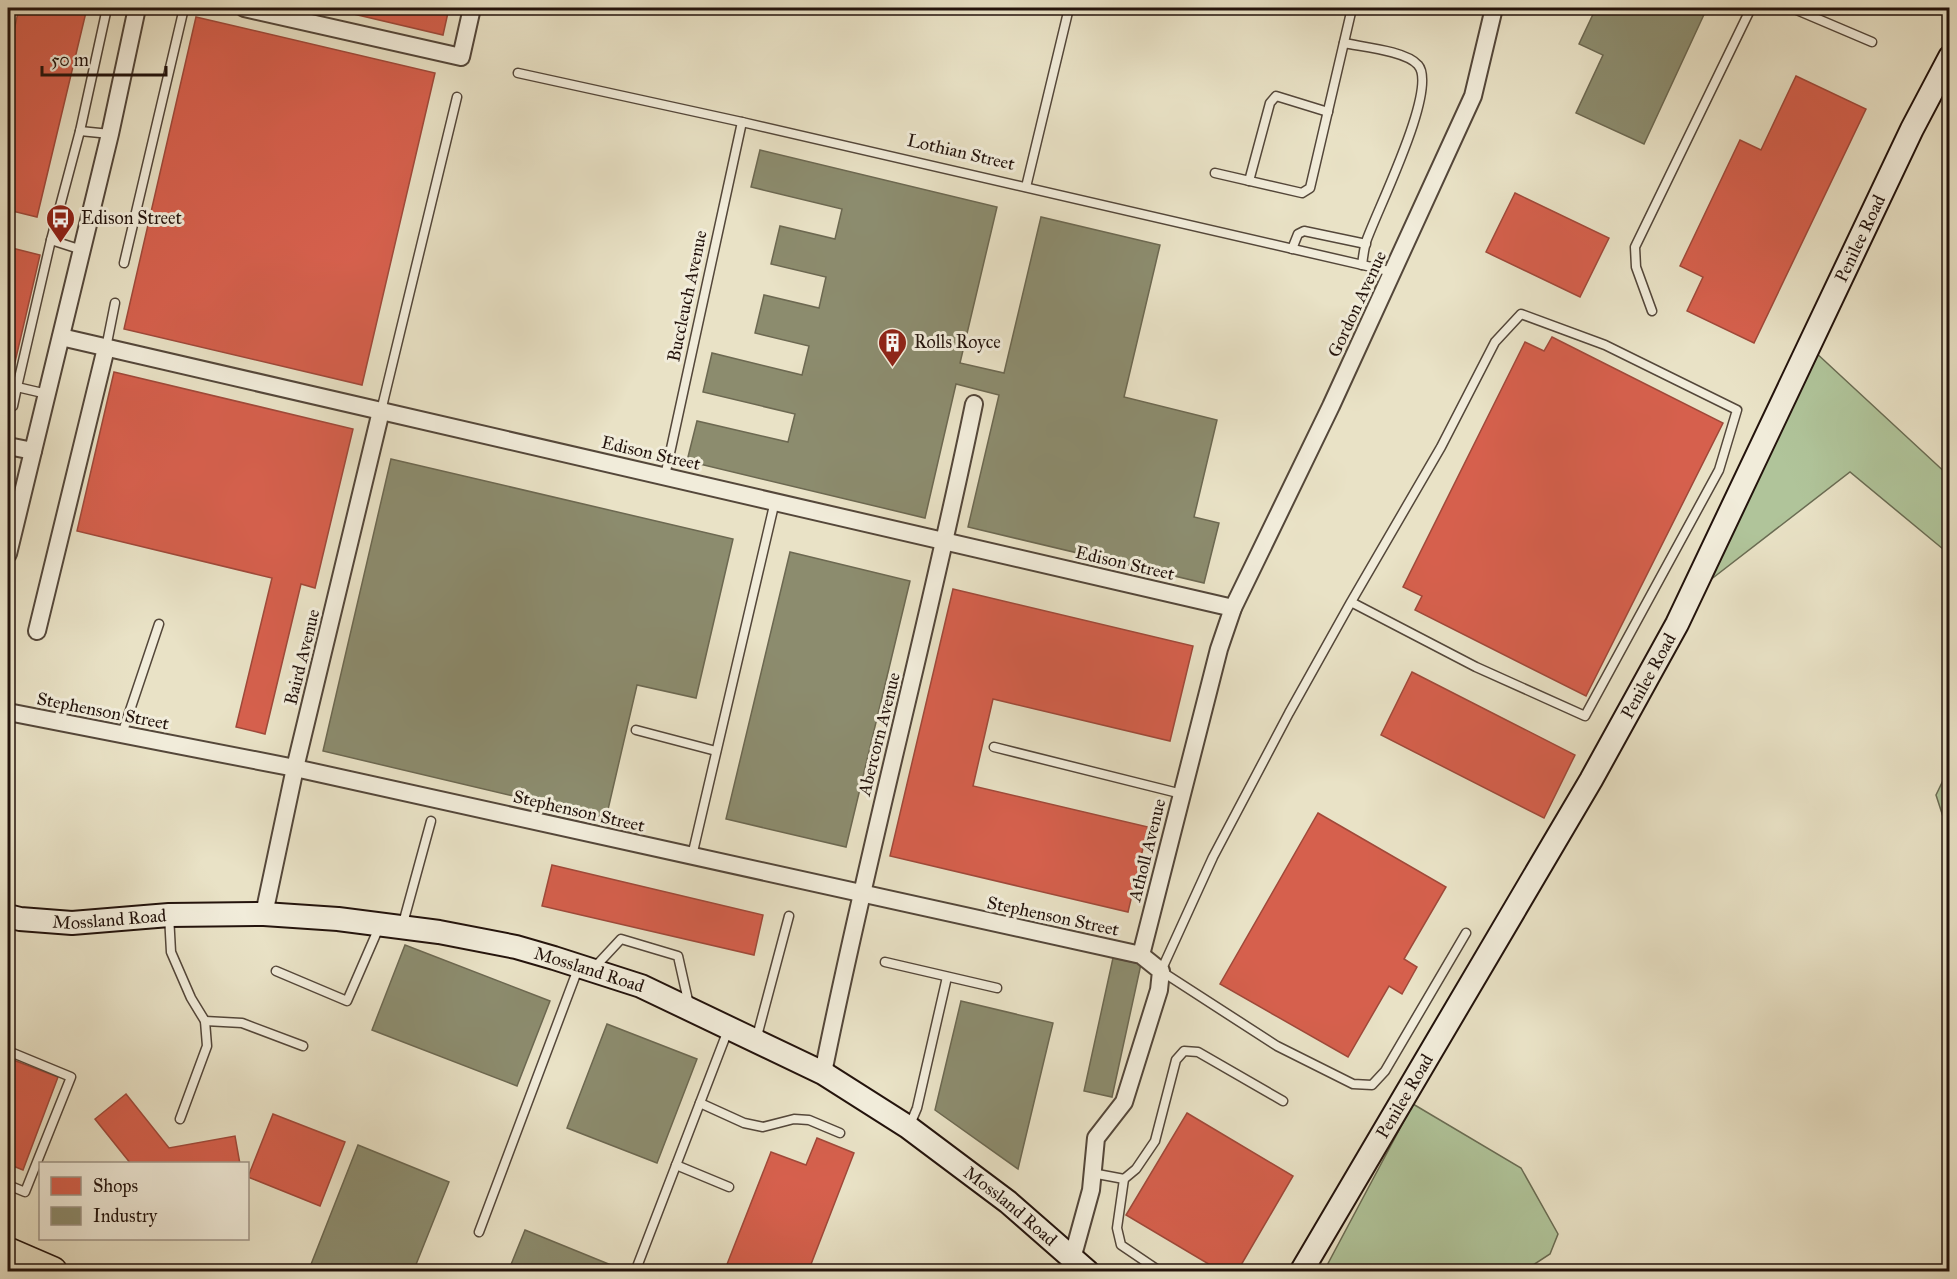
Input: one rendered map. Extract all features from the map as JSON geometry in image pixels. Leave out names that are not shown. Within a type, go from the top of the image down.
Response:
[{"type":"highway","points":[[8,1253],[52,1272]]},
{"type":"highway","points":[[8,1262],[33,1272]]},
{"type":"street","points":[[8,554],[110,134],[137,8]]},
{"type":"street","points":[[244,8],[461,57],[472,8]]},
{"type":"street","name":"Gordon Avenue","points":[[1233,608],[1394,272],[1473,96],[1494,8]]},
{"type":"street","name":"Penilee Road","points":[[1301,1272],[1585,790],[1677,624],[1907,140],[1950,57]]},
{"type":"street","name":"Edison Street","points":[[61,337],[1233,608]]},
{"type":"street","points":[[37,631],[106,348]]},
{"type":"street","name":"Abercorn Avenue","points":[[823,1073],[861,894],[946,541],[974,404]]},
{"type":"street","name":"Baird Avenue","points":[[264,914],[295,768],[381,411]]},
{"type":"street","points":[[8,446],[33,451]]},
{"type":"street","name":"Atholl Avenue","points":[[1141,955],[1219,649],[1233,608]]},
{"type":"street","name":"Stephenson Street","points":[[8,712],[295,768],[1141,955]]},
{"type":"street","name":"Mossland Road","points":[[8,916],[72,923],[169,915],[264,914],[338,919],[439,932],[516,947],[586,968],[641,986],[823,1073],[909,1128],[1008,1202],[1080,1265]]},
{"type":"street","points":[[1080,1265],[1096,1138],[1124,1102],[1160,990],[1161,971],[1141,955]]},
{"type":"lane","points":[[13,406],[51,240],[80,131],[107,8]]},
{"type":"lane","points":[[124,263],[184,8]]},
{"type":"lane","points":[[1026,187],[1069,8]]},
{"type":"lane","points":[[1215,173],[1302,193],[1310,188],[1352,8]]},
{"type":"lane","points":[[1652,311],[1636,267],[1635,247],[1751,8]]},
{"type":"lane","points":[[1792,8],[1872,42]]},
{"type":"lane","points":[[1344,43],[1410,57],[1420,66],[1424,82],[1408,141],[1366,244],[1362,265]]},
{"type":"lane","name":"Lothian Street","points":[[518,73],[742,122],[1394,272]]},
{"type":"lane","points":[[1249,181],[1270,103],[1276,96],[1328,112]]},
{"type":"lane","points":[[381,411],[457,97]]},
{"type":"lane","name":"Buccleuch Avenue","points":[[665,476],[742,122]]},
{"type":"lane","points":[[80,131],[110,134]]},
{"type":"lane","points":[[1292,249],[1298,234],[1304,231],[1366,244]]},
{"type":"lane","points":[[51,240],[82,250]]},
{"type":"lane","points":[[106,348],[115,303]]},
{"type":"lane","points":[[1351,603],[1476,667],[1585,716],[1719,470],[1737,410],[1605,345],[1521,314],[1495,342],[1441,447],[1351,603],[1289,713],[1213,857],[1161,971],[1277,1046],[1353,1084],[1372,1085],[1385,1071],[1466,933]]},
{"type":"lane","points":[[17,387],[47,393]]},
{"type":"lane","points":[[692,856],[775,501]]},
{"type":"lane","points":[[122,734],[159,624]]},
{"type":"lane","points":[[636,730],[717,751]]},
{"type":"lane","points":[[994,747],[1182,794]]},
{"type":"lane","points":[[276,971],[347,1001],[392,926],[431,820]]},
{"type":"lane","points":[[169,915],[171,952],[191,998],[205,1021],[207,1046],[180,1119]]},
{"type":"lane","points":[[756,1040],[789,916]]},
{"type":"lane","points":[[479,1232],[586,968],[621,939],[678,956],[689,1008]]},
{"type":"lane","points":[[885,962],[997,988]]},
{"type":"lane","points":[[909,1128],[917,1108],[947,977]]},
{"type":"lane","points":[[205,1021],[242,1023],[303,1046]]},
{"type":"lane","points":[[635,1272],[729,1027]]},
{"type":"lane","points":[[8,1051],[71,1077],[25,1192],[8,1185]]},
{"type":"lane","points":[[1161,1272],[1121,1245],[1117,1228],[1124,1179],[1136,1169],[1155,1141],[1176,1060],[1184,1051],[1198,1052],[1283,1101]]},
{"type":"lane","points":[[700,1103],[744,1123],[763,1127],[794,1119],[809,1120],[840,1133]]},
{"type":"lane","points":[[676,1165],[729,1187]]},
{"type":"lane","points":[[1092,1173],[1124,1179]]},
{"type":"green space","points":[[1814,351],[1949,476],[1949,554],[1850,472],[1705,584]]},
{"type":"green space","points":[[1949,768],[1950,835],[1936,795]]},
{"type":"green space","points":[[1413,1104],[1521,1168],[1558,1234],[1550,1254],[1524,1271],[1324,1271]]},
{"type":"building: Shops","points":[[19,8],[87,8],[37,217],[8,210],[8,57]]},
{"type":"building: Shops","points":[[328,8],[449,8],[443,35]]},
{"type":"building: Shops","points":[[196,17],[435,73],[362,385],[124,329]]},
{"type":"building: Shops","points":[[1796,76],[1866,109],[1754,343],[1687,311],[1703,277],[1680,266],[1740,140],[1761,150]]},
{"type":"building: Shops","points":[[1515,193],[1609,238],[1580,297],[1486,252]]},
{"type":"building: Shops","points":[[8,247],[40,255],[8,392]]},
{"type":"building: Shops","points":[[1552,337],[1723,423],[1586,696],[1415,610],[1422,596],[1403,587],[1525,342],[1544,351]]},
{"type":"building: Shops","points":[[114,372],[353,429],[315,588],[301,584],[265,734],[236,727],[272,578],[77,531]]},
{"type":"building: Shops","points":[[953,589],[1193,646],[1170,741],[993,699],[973,786],[1148,827],[1128,912],[890,856]]},
{"type":"building: Shops","points":[[1412,672],[1575,755],[1544,818],[1381,735]]},
{"type":"building: Shops","points":[[1318,813],[1446,887],[1404,959],[1417,967],[1402,994],[1389,986],[1348,1057],[1220,984]]},
{"type":"building: Shops","points":[[552,865],[763,915],[754,955],[542,906]]},
{"type":"building: Shops","points":[[8,1058],[58,1077],[23,1170],[8,1164]]},
{"type":"building: Shops","points":[[126,1094],[169,1148],[235,1136],[240,1162],[129,1162],[95,1119]]},
{"type":"building: Shops","points":[[1187,1113],[1293,1176],[1237,1272],[1222,1272],[1126,1215]]},
{"type":"building: Shops","points":[[273,1114],[345,1142],[320,1206],[249,1177]]},
{"type":"building: Shops","points":[[817,1138],[854,1153],[808,1272],[724,1272],[771,1152],[806,1165]]},
{"type":"building: Industry","points":[[1596,8],[1707,8],[1644,144],[1576,113],[1603,55],[1579,44]]},
{"type":"building: Industry","name":"Rolls Royce","points":[[760,150],[997,207],[960,363],[1004,373],[1041,217],[1160,245],[1124,397],[1217,420],[1194,517],[1219,523],[1204,583],[968,527],[999,395],[956,384],[925,518],[687,461],[697,421],[788,442],[795,414],[703,392],[712,353],[802,375],[809,346],[755,333],[764,295],[819,308],[826,277],[771,264],[780,226],[835,239],[842,209],[751,187]]},
{"type":"building: Industry","points":[[391,459],[733,539],[696,698],[637,685],[606,818],[323,751]]},
{"type":"building: Industry","points":[[790,552],[910,581],[846,847],[726,819]]},
{"type":"building: Industry","points":[[405,945],[550,1001],[517,1086],[372,1030]]},
{"type":"building: Industry","points":[[1113,958],[1141,964],[1112,1097],[1084,1091]]},
{"type":"building: Industry","points":[[961,1001],[1053,1023],[1018,1169],[935,1110]]},
{"type":"building: Industry","points":[[607,1024],[697,1059],[657,1163],[567,1128]]},
{"type":"building: Industry","points":[[358,1145],[449,1182],[413,1272],[308,1272]]},
{"type":"building: Industry","points":[[525,1230],[616,1267],[615,1272],[508,1272]]},
{"type":"place","name":"Edison Street","points":[[60,244]]},
{"type":"place","name":"Rolls Royce","points":[[893,368]]}]
